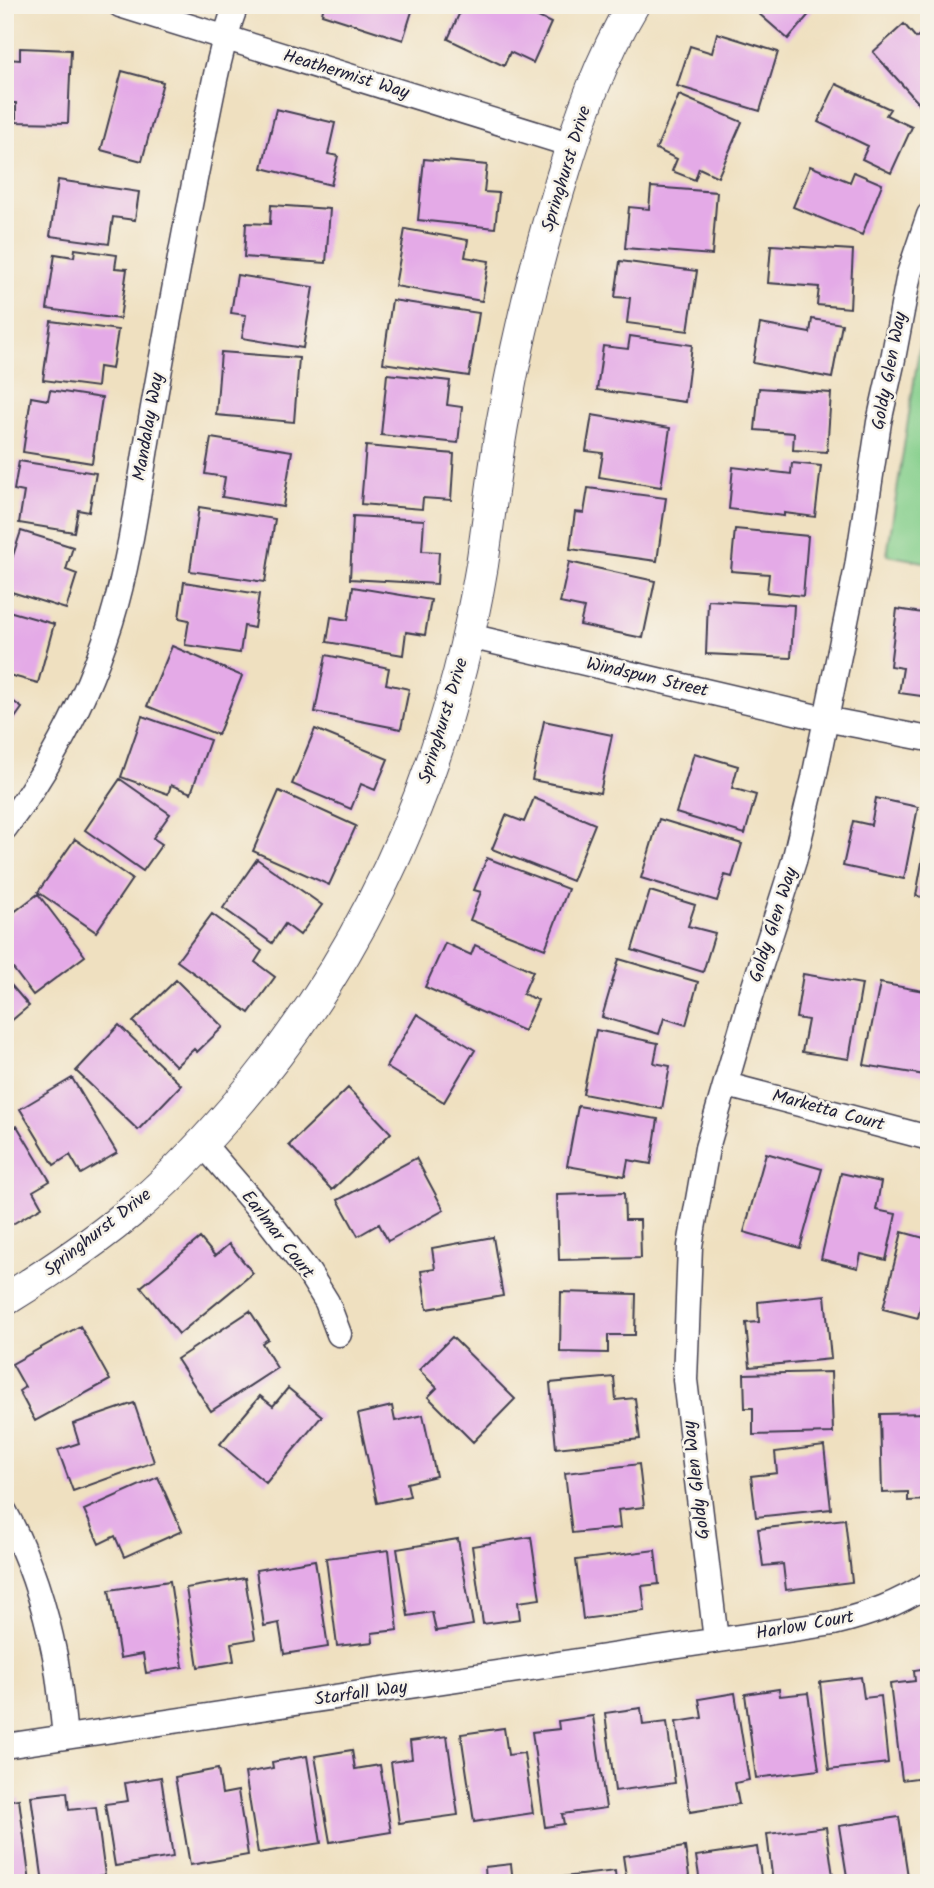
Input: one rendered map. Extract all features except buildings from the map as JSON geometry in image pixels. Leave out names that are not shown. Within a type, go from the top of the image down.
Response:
[{"type":"street","name":"Heathermist Way","points":[[120,5],[572,145]]},
{"type":"street","name":"Mandalay Way","points":[[5,828],[26,801],[61,744],[89,684],[111,621],[127,556],[185,226],[225,37],[236,5]]},
{"type":"street","name":"Springhurst Drive","points":[[5,1300],[51,1271],[129,1214],[202,1144],[262,1075],[307,1015],[347,951],[382,885],[413,817],[439,747],[460,675],[482,564],[503,424],[525,314],[554,205],[596,80],[633,5]]},
{"type":"street","name":"Goldy Glen Way","points":[[716,1640],[685,1380],[690,1246],[707,1148],[794,861],[814,778],[857,567],[879,422],[909,274],[929,215]]},
{"type":"street","name":"Windspun Street","points":[[469,636],[825,719],[929,739]]},
{"type":"street","name":"Marketta Court","points":[[727,1085],[929,1138]]},
{"type":"street","name":"Earlmar Court","points":[[202,1144],[264,1215],[309,1273],[327,1302],[339,1334]]},
{"type":"street","points":[[5,1512],[38,1590],[48,1624],[56,1659],[65,1738]]},
{"type":"street","name":"Harlow Court","points":[[716,1640],[834,1623],[868,1615],[901,1601],[929,1584]]},
{"type":"street","name":"Starfall Way","points":[[5,1746],[716,1640]]},
{"type":"green space","points":[[929,304],[929,563],[887,555],[921,337]]}]
